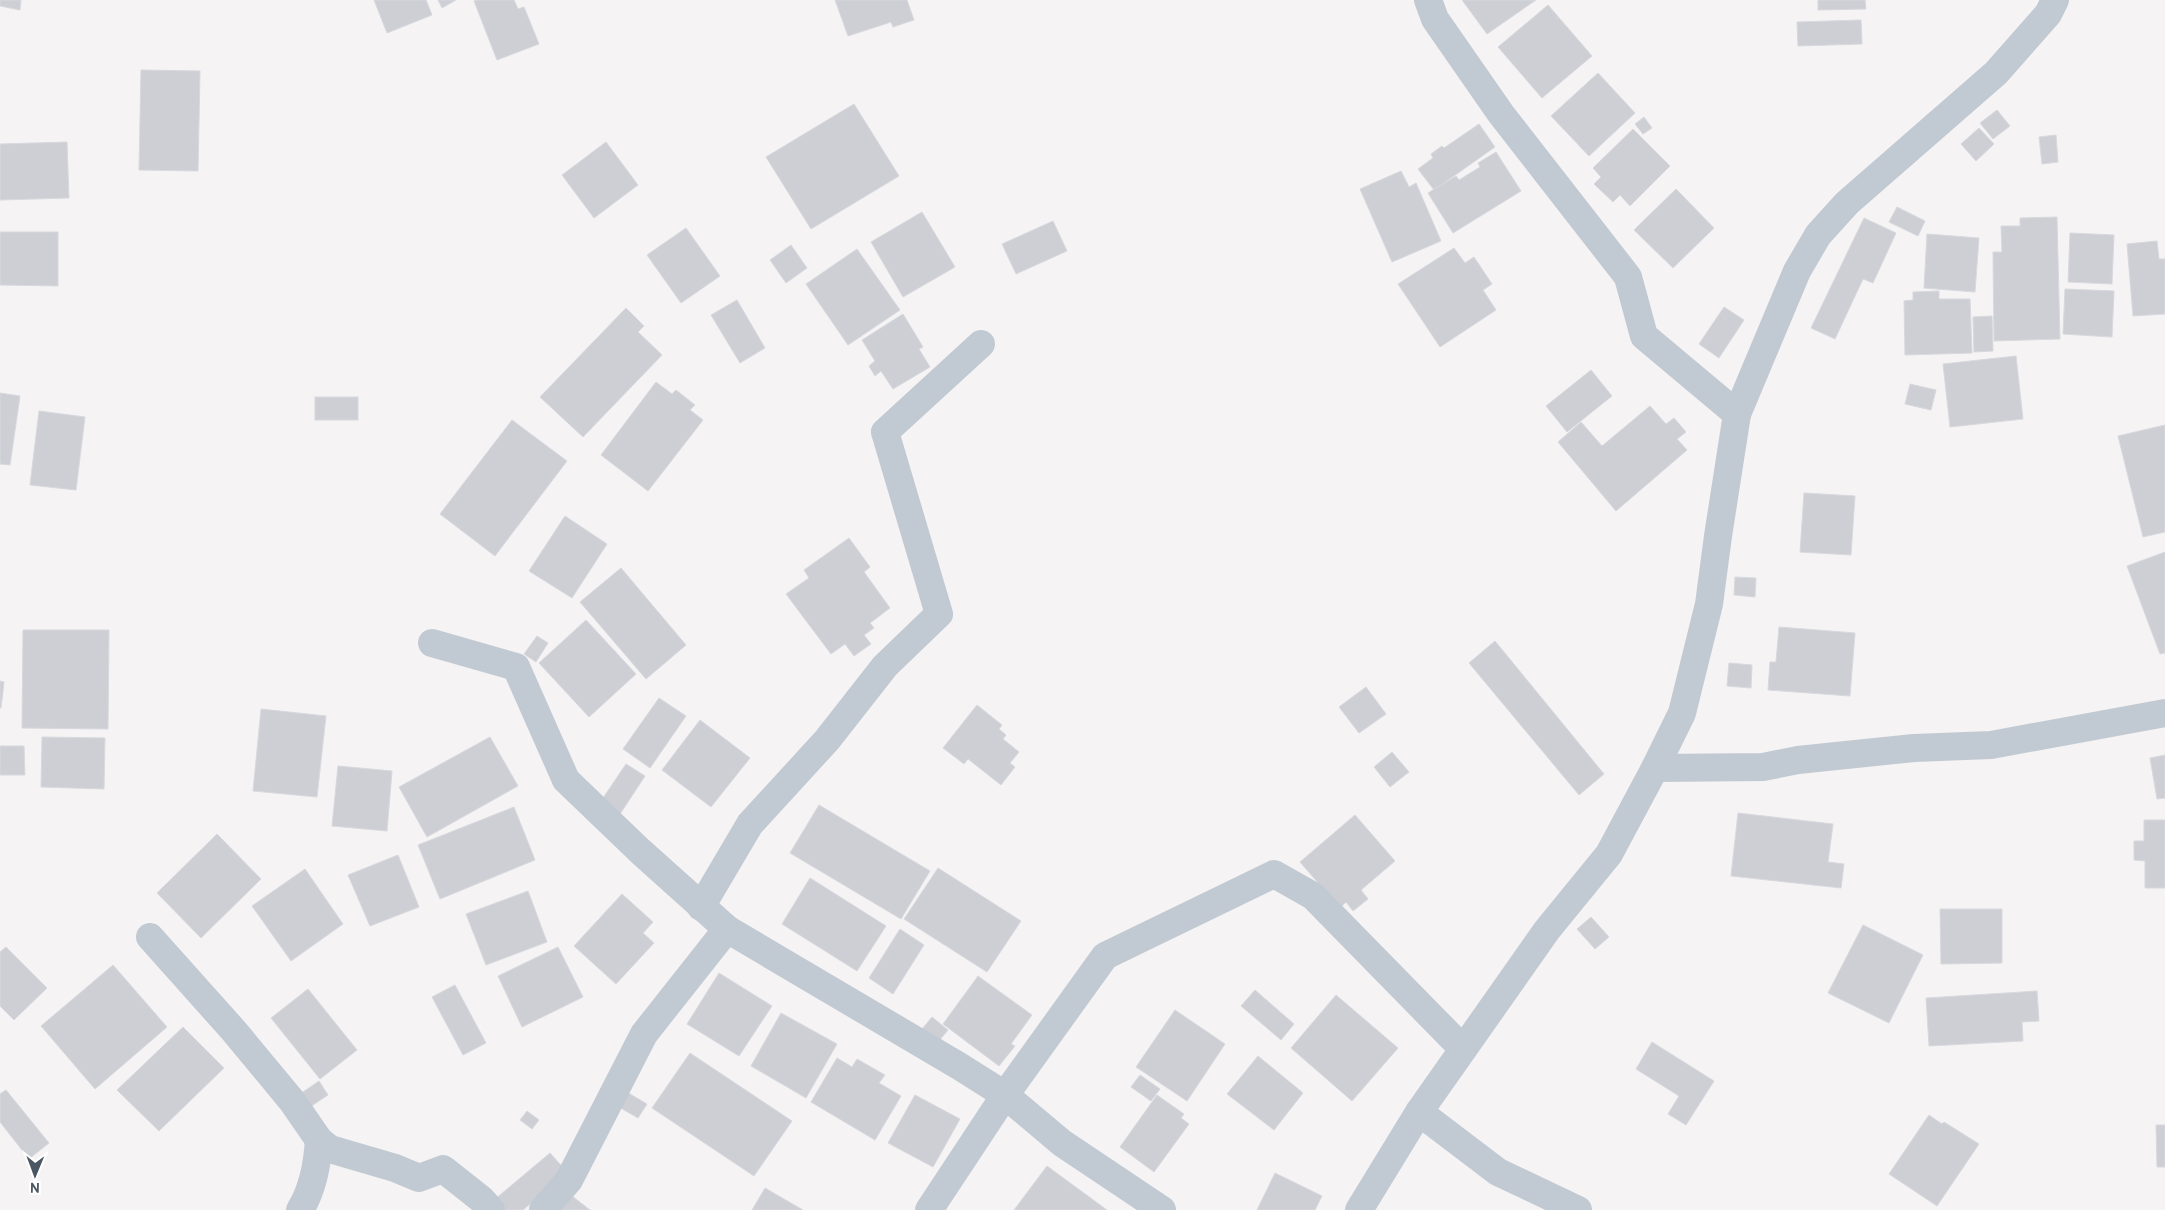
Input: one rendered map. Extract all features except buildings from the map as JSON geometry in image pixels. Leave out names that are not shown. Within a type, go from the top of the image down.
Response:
[{"type":"street","points":[[1428,0],[1435,19],[1501,114],[1628,278],[1644,336],[1738,414]]},
{"type":"street","points":[[1359,1210],[1419,1112],[1463,1049],[1547,930],[1609,854],[1655,768],[1682,712],[1709,604],[1738,414],[1797,271],[1818,235],[1847,203],[1996,73],[2048,14],[2055,0]]},
{"type":"street","points":[[701,907],[750,824],[827,740],[885,666],[939,614],[885,432],[981,344]]},
{"type":"street","points":[[432,643],[516,667],[566,780],[701,907],[727,929],[1005,1095],[1062,1143],[1162,1210]]},
{"type":"street","points":[[1655,768],[1762,767],[1798,760],[1914,748],[1991,745],[2165,713]]},
{"type":"street","points":[[929,1210],[1005,1095],[1105,956],[1274,874],[1313,896],[1463,1049]]},
{"type":"street","points":[[543,1210],[569,1180],[644,1034],[727,929]]},
{"type":"street","points":[[150,937],[234,1031],[292,1101],[319,1140],[330,1149],[396,1168],[419,1178],[443,1169],[481,1198],[491,1210]]},
{"type":"street","points":[[1419,1112],[1498,1172],[1578,1210]]},
{"type":"street","points":[[300,1210],[313,1180],[319,1140]]}]
